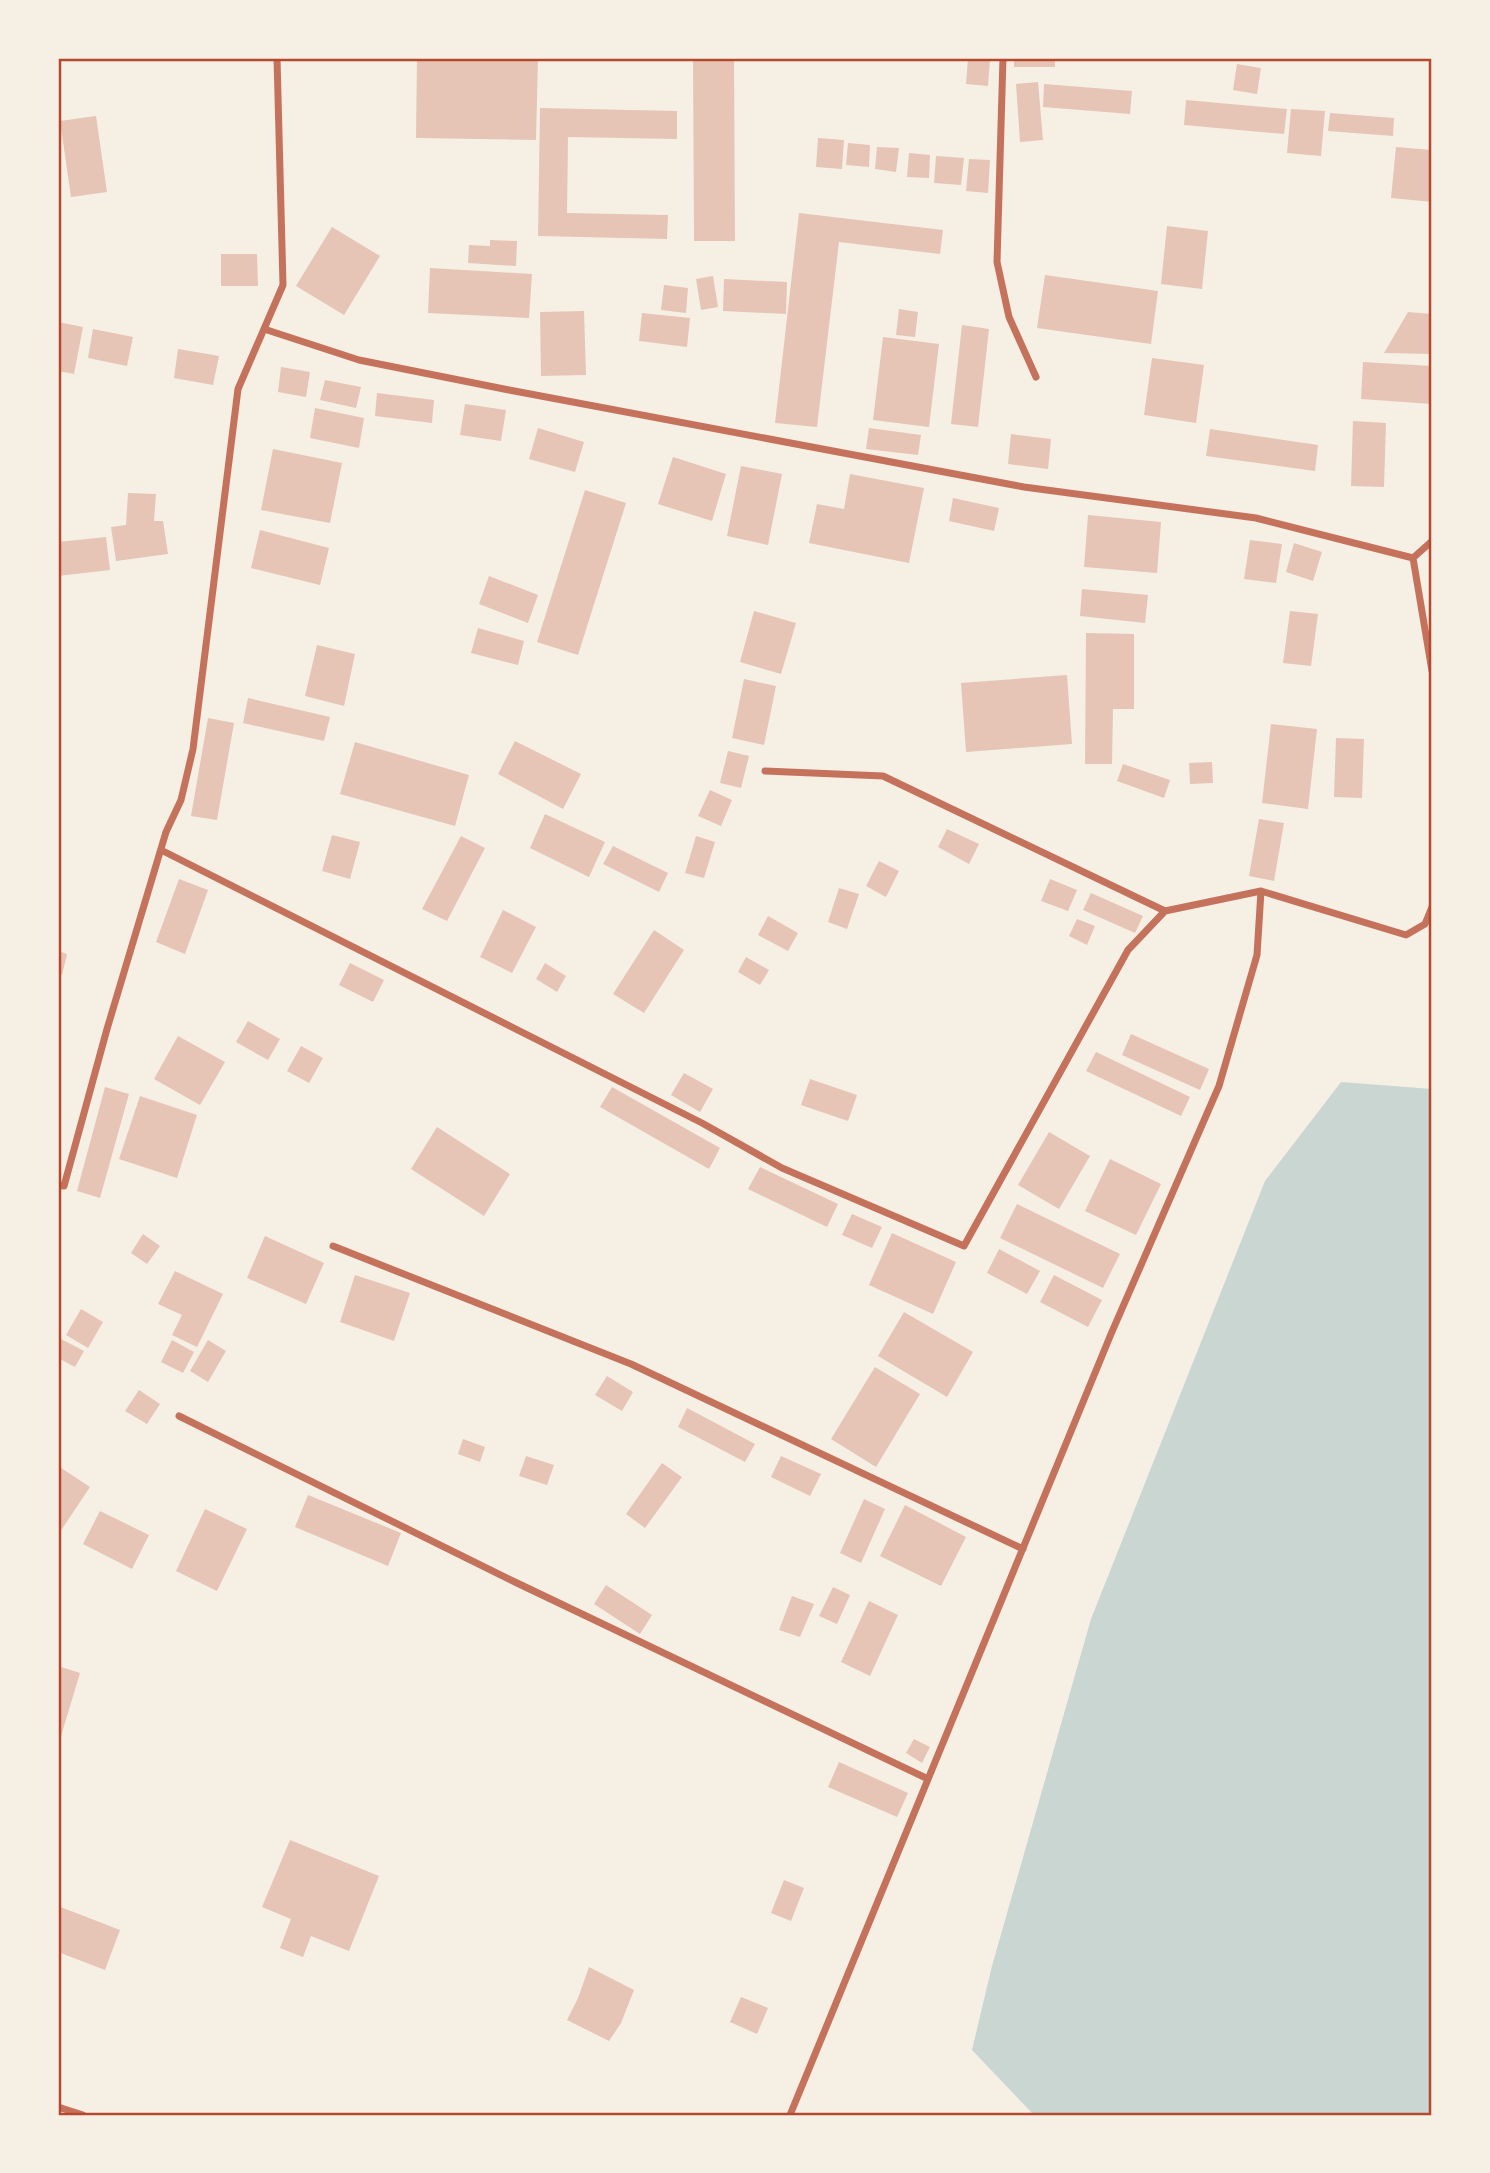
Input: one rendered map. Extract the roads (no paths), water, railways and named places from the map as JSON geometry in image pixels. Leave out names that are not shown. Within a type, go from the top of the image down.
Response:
[{"type":"street","points":[[58,1185],[64,1186],[107,1029],[166,832],[181,800],[193,749],[238,389],[283,285],[277,58]]},
{"type":"street","points":[[1003,58],[998,262],[1009,317],[1036,377]]},
{"type":"street","points":[[264,329],[359,360],[509,390],[1024,487],[1256,518],[1413,558]]},
{"type":"street","points":[[1413,558],[1432,541]]},
{"type":"street","points":[[1413,558],[1432,671]]},
{"type":"street","points":[[765,771],[883,776],[1166,911]]},
{"type":"street","points":[[161,850],[668,1105],[782,1168],[964,1246],[1128,950],[1166,911],[1261,891],[1406,935],[1425,924],[1432,907]]},
{"type":"street","points":[[790,2115],[1111,1334],[1219,1086],[1257,955],[1261,891]]},
{"type":"street","points":[[332,1247],[631,1364],[1023,1549]]},
{"type":"street","points":[[179,1416],[517,1583],[928,1779]]},
{"type":"street","points":[[58,2107],[83,2115]]}]
